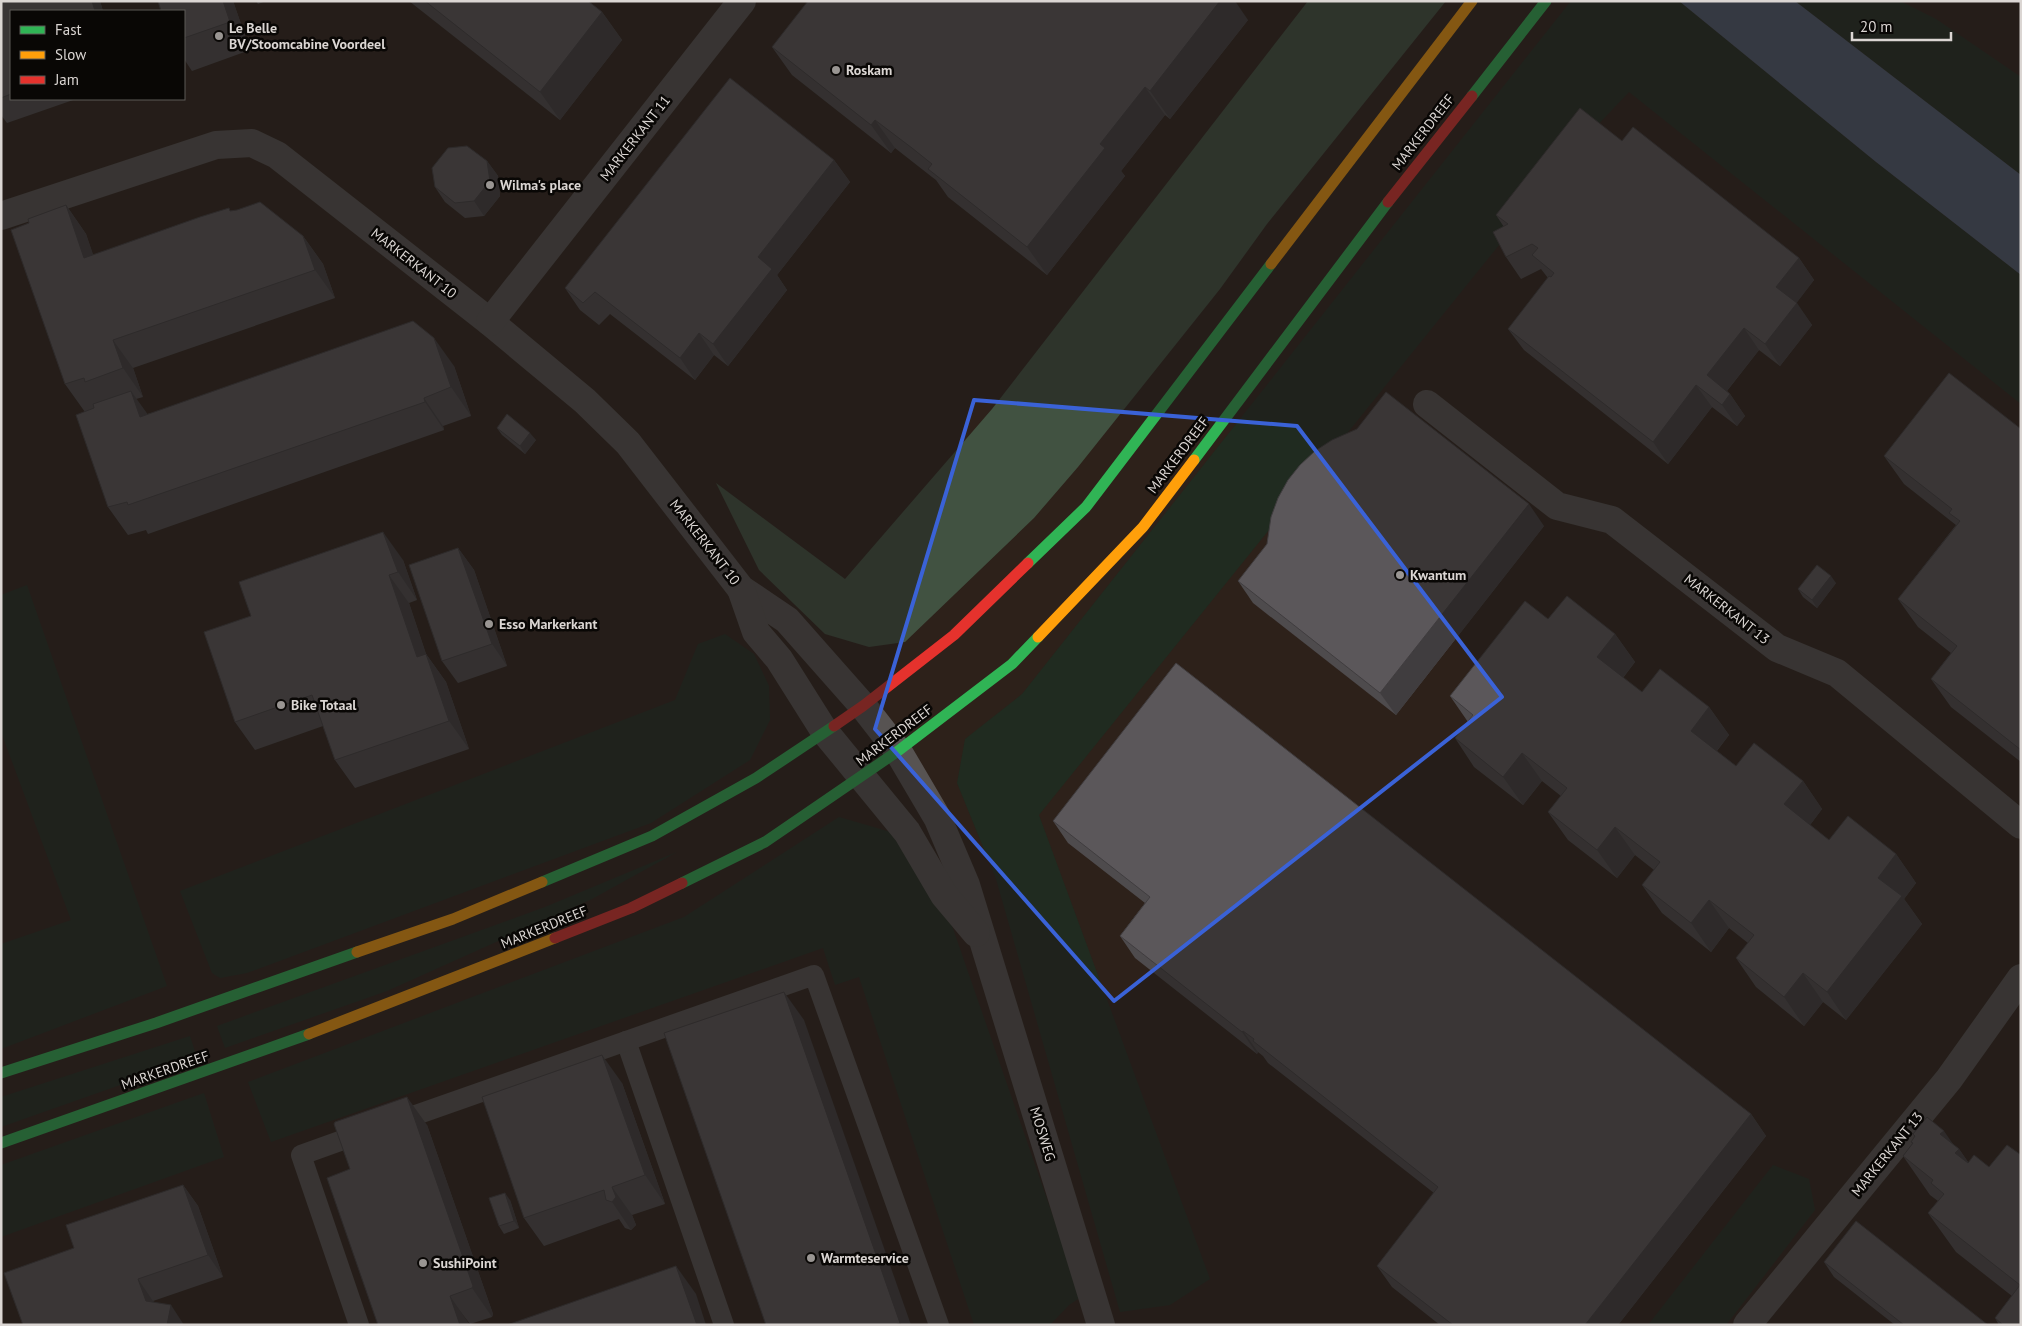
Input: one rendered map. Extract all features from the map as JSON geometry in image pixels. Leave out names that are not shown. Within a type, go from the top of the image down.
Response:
[{"type":"main road","points":[[1,1073],[156,1023],[453,919],[652,836],[756,778],[863,706],[954,635],[1086,507],[1472,1]]},
{"type":"main road","name":"MARKERDREEF","points":[[1,1143],[268,1050],[631,908],[765,842],[898,751],[1012,664],[1143,527],[1398,188],[1546,1]]},
{"type":"street","name":"MARKERKANT 11","points":[[490,322],[742,1]]},
{"type":"street","name":"MARKERKANT 10","points":[[1,216],[216,145],[252,143],[277,155],[490,322],[585,401],[628,443],[741,589],[787,620],[863,706]]},
{"type":"street","name":"MARKERKANT 13","points":[[1427,404],[1557,506],[1612,520],[1778,648],[1837,673],[2021,826]]},
{"type":"street","name":"MARKERKANT 10","points":[[741,589],[756,632],[779,659],[825,732]]},
{"type":"street","name":"MOSWEG","points":[[863,706],[898,751],[938,818],[966,886],[1101,1325]]},
{"type":"street","name":"MOSWEG","points":[[825,732],[907,832],[944,895],[984,944]]},
{"type":"street","name":"MARKERKANT 13","points":[[1747,1325],[1949,1079],[2021,978]]},
{"type":"lane","points":[[359,1325],[301,1155],[814,975],[938,1325]]},
{"type":"lane","points":[[626,1041],[724,1325]]},
{"type":"highlighted area","points":[[974,400],[1297,426],[1502,697],[1114,1001],[875,729]]},
{"type":"shaded area","points":[[1,1],[2021,1],[2021,1325],[1,1325]]},
{"type":"green space","points":[[1308,1],[1446,1],[1267,224],[1220,289],[1078,467],[1034,518],[905,642],[869,647],[825,634],[759,570],[716,483],[845,579],[992,409]]},
{"type":"green space","points":[[1571,1],[1679,1],[1876,162],[2021,275],[2021,404],[1629,92],[1592,131],[1516,224],[1039,815],[1210,1279],[1170,1305],[1120,1312],[996,879],[957,783],[965,739],[1022,694]]},
{"type":"green space","points":[[1795,1],[1900,1],[1936,19],[2021,77],[2021,175]]},
{"type":"green space","points":[[27,585],[167,986],[1,1049],[1,944],[71,920],[1,732],[1,595]]},
{"type":"green space","points":[[725,634],[754,654],[769,686],[770,720],[750,760],[651,823],[247,973],[220,978],[212,973],[180,891],[675,700],[698,644]]},
{"type":"green space","points":[[839,817],[894,833],[951,923],[1081,1297],[1069,1305],[1050,1325],[974,1325],[859,977],[835,985],[823,948],[271,1142],[248,1082],[684,917]]},
{"type":"green space","points":[[677,852],[592,899],[387,991],[225,1048],[217,1026],[545,907]]},
{"type":"green space","points":[[190,1036],[197,1058],[1,1127],[1,1097]]},
{"type":"green space","points":[[204,1093],[224,1157],[1,1237],[1,1165]]},
{"type":"green space","points":[[1773,1165],[1809,1179],[1815,1210],[1726,1325],[1648,1325]]},
{"type":"water","points":[[1679,1],[1795,1],[2021,175],[2021,275],[1876,162]]},
{"type":"building","points":[[1,1],[92,1],[95,10],[10,10],[10,94],[1,98]]},
{"type":"building","points":[[158,1],[223,1],[230,22],[185,38],[185,10],[161,10]]},
{"type":"building","points":[[425,1],[588,1],[602,12],[540,92]]},
{"type":"building","points":[[808,1],[1220,1],[1150,91],[1145,87],[1100,144],[1105,148],[1027,247],[928,169],[932,164],[912,148],[875,120],[871,125],[772,47]]},
{"type":"building","points":[[730,78],[834,160],[758,257],[772,269],[713,344],[699,333],[680,358],[595,292],[583,303],[565,288]]},
{"type":"building","points":[[1580,108],[1622,141],[1633,127],[1799,258],[1776,287],[1797,303],[1765,344],[1744,328],[1707,375],[1730,394],[1722,405],[1696,385],[1653,442],[1508,329],[1549,276],[1551,277],[1554,273],[1532,255],[1538,248],[1532,244],[1506,257],[1493,232],[1508,224],[1496,215]]},
{"type":"building","points":[[467,146],[487,161],[490,181],[474,201],[455,203],[435,187],[432,168],[448,148]]},
{"type":"building","points":[[260,202],[303,236],[315,270],[113,340],[123,368],[85,382],[84,378],[65,384],[11,230],[29,223],[28,219],[66,205],[84,258],[200,217],[229,208],[230,211],[237,210]]},
{"type":"building","points":[[413,321],[434,338],[451,387],[424,398],[425,402],[128,505],[127,502],[108,507],[76,415],[94,408],[93,404],[131,391],[140,417]]},
{"type":"building","points":[[1949,373],[2021,429],[2021,750],[1931,679],[1957,646],[1898,599],[1960,521],[1949,513],[1952,509],[1884,456]]},
{"type":"building","points":[[1386,392],[1529,504],[1380,693],[1238,581],[1267,544],[1271,517],[1278,498],[1288,480],[1315,451],[1332,440],[1357,429]]},
{"type":"building","points":[[507,414],[530,433],[520,446],[497,428]]},
{"type":"building","points":[[383,532],[398,572],[389,575],[417,657],[426,654],[449,721],[335,760],[312,695],[235,722],[204,632],[251,616],[239,582]]},
{"type":"building","points":[[458,548],[492,644],[442,661],[409,565]]},
{"type":"building","points":[[1817,565],[1831,576],[1812,600],[1798,589]]},
{"type":"building","points":[[1567,596],[1615,634],[1597,657],[1642,692],[1660,669],[1709,707],[1691,731],[1736,766],[1754,743],[1803,781],[1784,804],[1829,840],[1848,816],[1896,854],[1878,878],[1902,896],[1827,992],[1803,973],[1784,997],[1736,958],[1754,935],[1709,900],[1691,923],[1642,885],[1660,862],[1615,827],[1597,850],[1548,812],[1567,788],[1522,753],[1503,777],[1455,738],[1473,715],[1450,696],[1525,601],[1548,619]]},
{"type":"building","points":[[1176,663],[1751,1114],[1585,1325],[1453,1325],[1377,1266],[1438,1187],[1253,1041],[1254,1039],[1242,1032],[1120,936],[1150,897],[1053,821]]},
{"type":"building","points":[[784,992],[900,1323],[895,1325],[766,1325],[664,1033]]},
{"type":"building","points":[[602,1055],[645,1175],[612,1187],[616,1197],[612,1202],[606,1200],[604,1190],[524,1218],[482,1097]]},
{"type":"building","points":[[407,1097],[473,1286],[450,1296],[460,1325],[378,1325],[327,1178],[350,1169],[334,1124],[335,1122]]},
{"type":"building","points":[[1927,1117],[1944,1131],[1940,1134],[1959,1149],[1955,1153],[1968,1163],[1974,1155],[1989,1167],[2007,1145],[2021,1155],[2021,1325],[2003,1325],[1995,1318],[2020,1285],[1928,1213],[1944,1194],[1931,1183],[1933,1180],[1903,1156],[1913,1143],[1911,1142],[1915,1136],[1913,1134]]},
{"type":"building","points":[[183,1185],[208,1255],[138,1279],[146,1301],[171,1305],[167,1325],[23,1325],[4,1273],[74,1248],[66,1225]]},
{"type":"building","points":[[505,1193],[514,1221],[499,1226],[489,1198]]},
{"type":"building","points":[[1856,1221],[1988,1325],[1904,1325],[1824,1262]]},
{"type":"building","points":[[676,1266],[697,1325],[507,1325]]},
{"type":"traffic: fast","points":[[1472,96],[1546,1]]},
{"type":"traffic: fast","points":[[1194,460],[1388,202]]},
{"type":"traffic: fast","points":[[1028,563],[1086,507],[1271,264]]},
{"type":"traffic: fast","points":[[682,883],[765,842],[898,751],[1012,664],[1038,637]]},
{"type":"traffic: fast","points":[[542,882],[652,836],[756,778],[834,726]]},
{"type":"traffic: fast","points":[[1,1073],[156,1023],[357,952]]},
{"type":"traffic: fast","points":[[1,1143],[309,1034]]},
{"type":"traffic: slow","points":[[1271,264],[1472,1]]},
{"type":"traffic: slow","points":[[1038,637],[1143,527],[1194,460]]},
{"type":"traffic: slow","points":[[357,952],[453,919],[542,882]]},
{"type":"traffic: slow","points":[[309,1034],[555,938]]},
{"type":"traffic: jam","points":[[1388,202],[1472,96]]},
{"type":"traffic: jam","points":[[834,726],[863,706],[954,635],[1028,563]]},
{"type":"traffic: jam","points":[[555,938],[631,908],[682,883]]},
{"type":"place","name":"Le Belle BV/Stoomcabine Voordeel","points":[[219,36]]},
{"type":"place","name":"Roskam","points":[[836,70]]},
{"type":"place","name":"Wilma's place","points":[[490,185]]},
{"type":"place","name":"Kwantum","points":[[1400,575]]},
{"type":"place","name":"Esso Markerkant","points":[[489,624]]},
{"type":"place","name":"Bike Totaal","points":[[281,705]]},
{"type":"place","name":"Warmteservice","points":[[811,1258]]},
{"type":"place","name":"SushiPoint","points":[[423,1263]]}]
